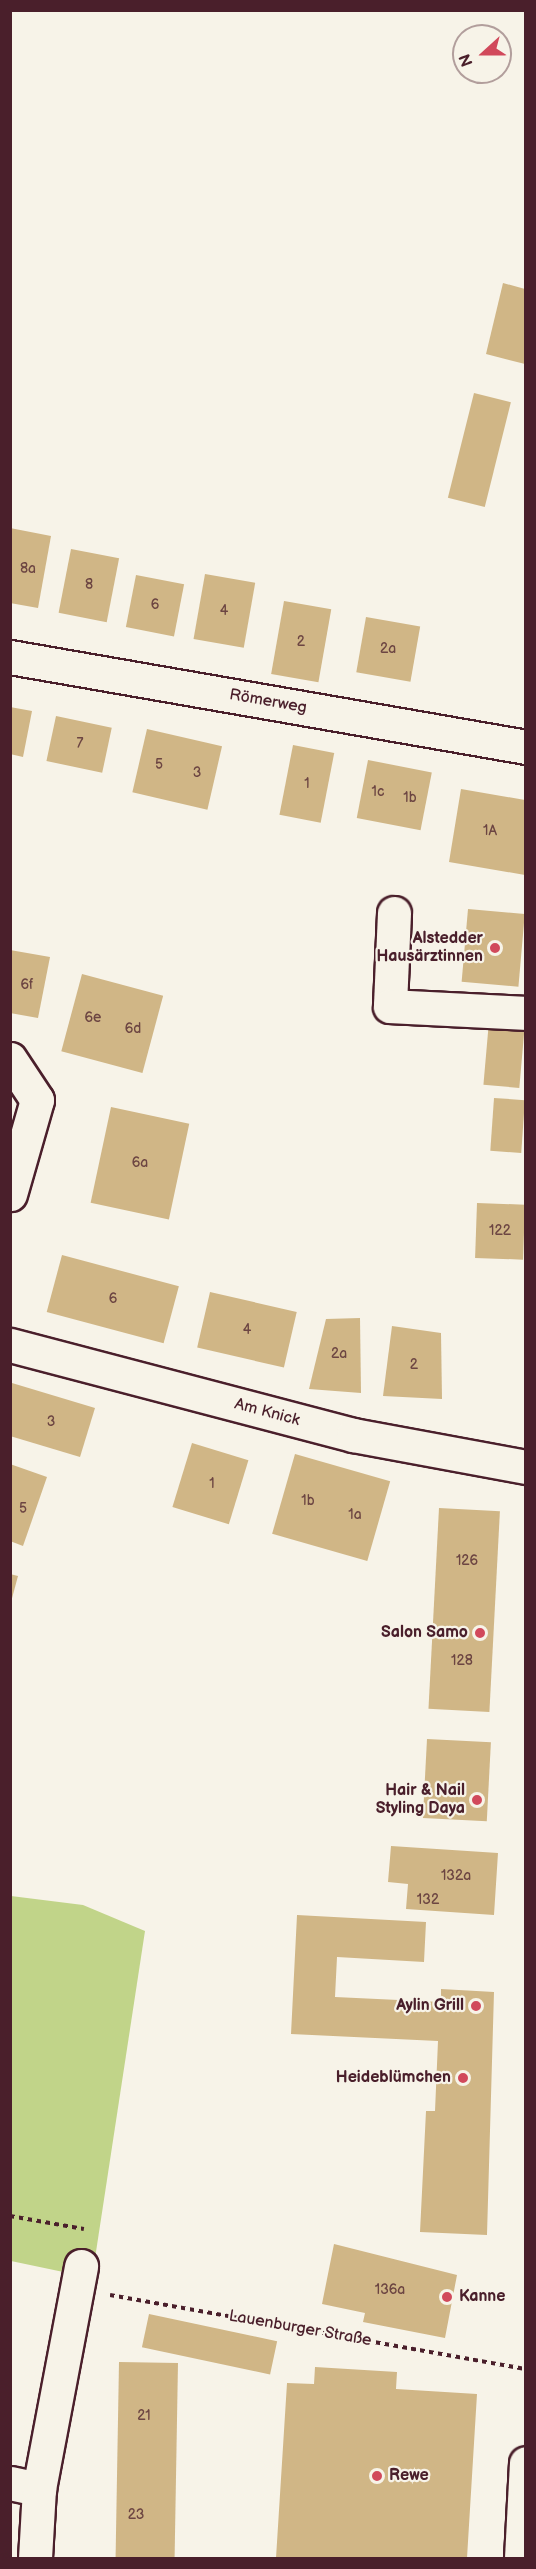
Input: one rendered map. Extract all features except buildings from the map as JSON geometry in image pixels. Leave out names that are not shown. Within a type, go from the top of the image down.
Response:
[{"type":"street","name":"Römerweg","points":[[10,657],[525,747]]},
{"type":"street","points":[[394,913],[390,1005],[525,1013]]},
{"type":"street","points":[[10,1059],[38,1100],[10,1194]]},
{"type":"street","name":"Am Knick","points":[[10,1345],[353,1436],[525,1467]]},
{"type":"street","points":[[35,2559],[25,2486],[78,2277]]},
{"type":"street","points":[[521,2559],[525,2463]]},
{"type":"path","points":[[10,2216],[87,2229],[78,2277]]},
{"type":"path","name":"Lauenburger Straße","points":[[78,2277],[525,2369]]},
{"type":"green space","points":[[11,1896],[83,1905],[145,1931],[92,2278],[11,2261]]},
{"type":"place","name":"Alstedder Hausärztinnen","points":[[495,948]]},
{"type":"place","name":"Salon Samo","points":[[480,1633]]},
{"type":"place","name":"Hair & Nail Styling Daya","points":[[477,1800]]},
{"type":"place","name":"Aylin Grill","points":[[476,2006]]},
{"type":"place","name":"Heideblümchen","points":[[463,2078]]},
{"type":"place","name":"Kanne","points":[[447,2297]]},
{"type":"place","name":"Rewe","points":[[377,2476]]}]
